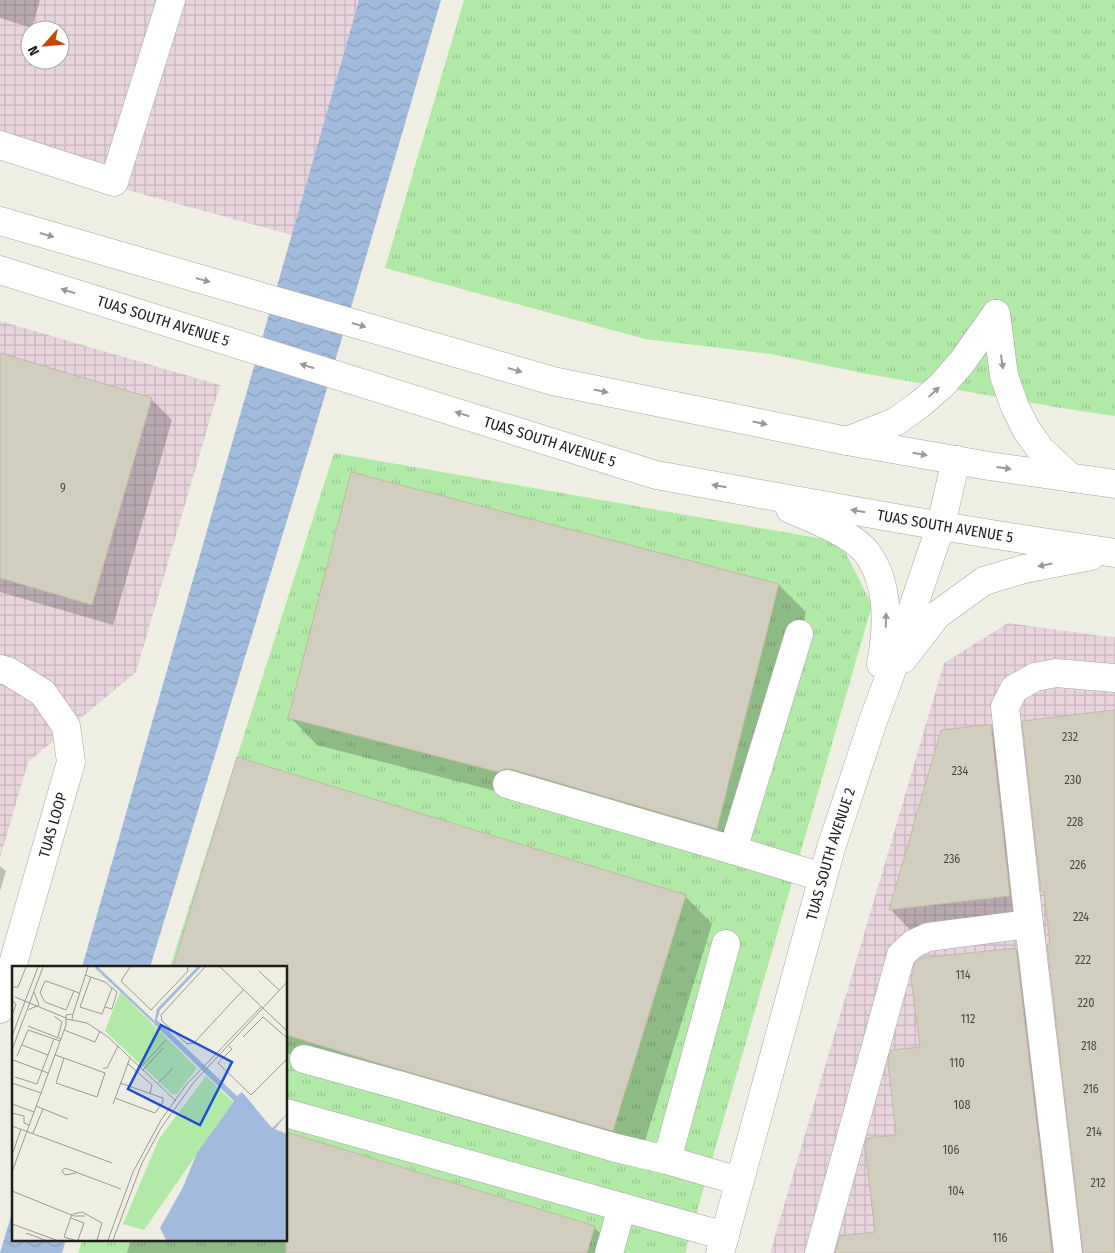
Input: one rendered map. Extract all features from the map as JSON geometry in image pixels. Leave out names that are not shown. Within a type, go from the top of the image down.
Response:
[{"type":"street","points":[[0,145],[114,182],[171,0]]},
{"type":"street","points":[[0,221],[553,381],[847,441],[1115,484]]},
{"type":"street","name":"TUAS SOUTH AVENUE 5","points":[[0,270],[656,475],[941,525],[1112,552]]},
{"type":"street","points":[[847,441],[894,422],[920,405],[942,385],[962,362],[996,314],[1004,376],[1015,407],[1026,428],[1040,448],[1071,478]]},
{"type":"street","name":"TUAS SOUTH AVENUE 2","points":[[722,1244],[822,877],[873,721],[941,525],[956,460]]},
{"type":"street","points":[[767,495],[788,508],[816,520],[849,538],[866,552],[878,573],[886,608],[886,617],[885,644],[876,691],[873,721]]},
{"type":"street","points":[[889,678],[937,615],[984,581],[1024,569],[1112,552]]},
{"type":"street","points":[[733,850],[799,634]]},
{"type":"street","name":"TUAS LOOP","points":[[0,669],[8,671],[43,693],[66,726],[71,762],[12,966]]},
{"type":"street","points":[[1068,1253],[1005,707],[1014,689],[1035,677],[1056,673],[1115,678]]},
{"type":"street","points":[[507,784],[822,877]]},
{"type":"street","points":[[819,1253],[901,955],[913,944],[928,937],[1029,924]]},
{"type":"street","points":[[667,1160],[726,944]]},
{"type":"street","name":"TUAS LOOP","points":[[0,1009],[12,967]]},
{"type":"street","points":[[304,1059],[616,1148],[667,1160],[740,1181]]},
{"type":"street","points":[[288,1114],[622,1207],[722,1244]]},
{"type":"street","points":[[609,1253],[622,1207]]},
{"type":"shaded area","points":[[0,0],[359,0],[292,235],[0,155]]},
{"type":"shaded area","points":[[0,321],[220,385],[136,672],[28,762],[0,858]]},
{"type":"shaded area","points":[[1008,623],[1115,637],[1115,1253],[770,1253],[944,663]]},
{"type":"green space","points":[[464,0],[1115,0],[1115,416],[862,373],[771,354],[645,339],[385,268]]},
{"type":"green space","points":[[334,453],[840,542],[872,605],[685,1253],[78,1253],[83,1240],[288,1240],[288,966],[170,966]]},
{"type":"water","points":[[359,0],[441,0],[311,442],[150,966],[82,966]]},
{"type":"water","points":[[12,1213],[12,1240],[66,1240],[62,1253],[0,1253]]},
{"type":"building","points":[[0,353],[152,398],[92,605],[0,578]]},
{"type":"building","points":[[351,472],[779,584],[717,829],[511,769],[504,769],[498,772],[288,718]]},
{"type":"building","points":[[1115,710],[1115,1253],[1083,1253],[1047,944],[1050,944],[1044,892],[1041,892],[1022,721]]},
{"type":"building","points":[[991,725],[1010,896],[889,910],[941,730]]},
{"type":"building","points":[[237,757],[686,895],[613,1131],[288,1036],[288,966],[173,966]]},
{"type":"building","points":[[1016,948],[1052,1253],[835,1253],[840,1236],[875,1232],[865,1146],[867,1138],[896,1135],[888,1061],[891,1050],[920,1047],[911,978],[915,963],[921,958]]},
{"type":"building","points":[[288,1133],[595,1226],[587,1253],[286,1253],[286,1240],[288,1240]]}]
